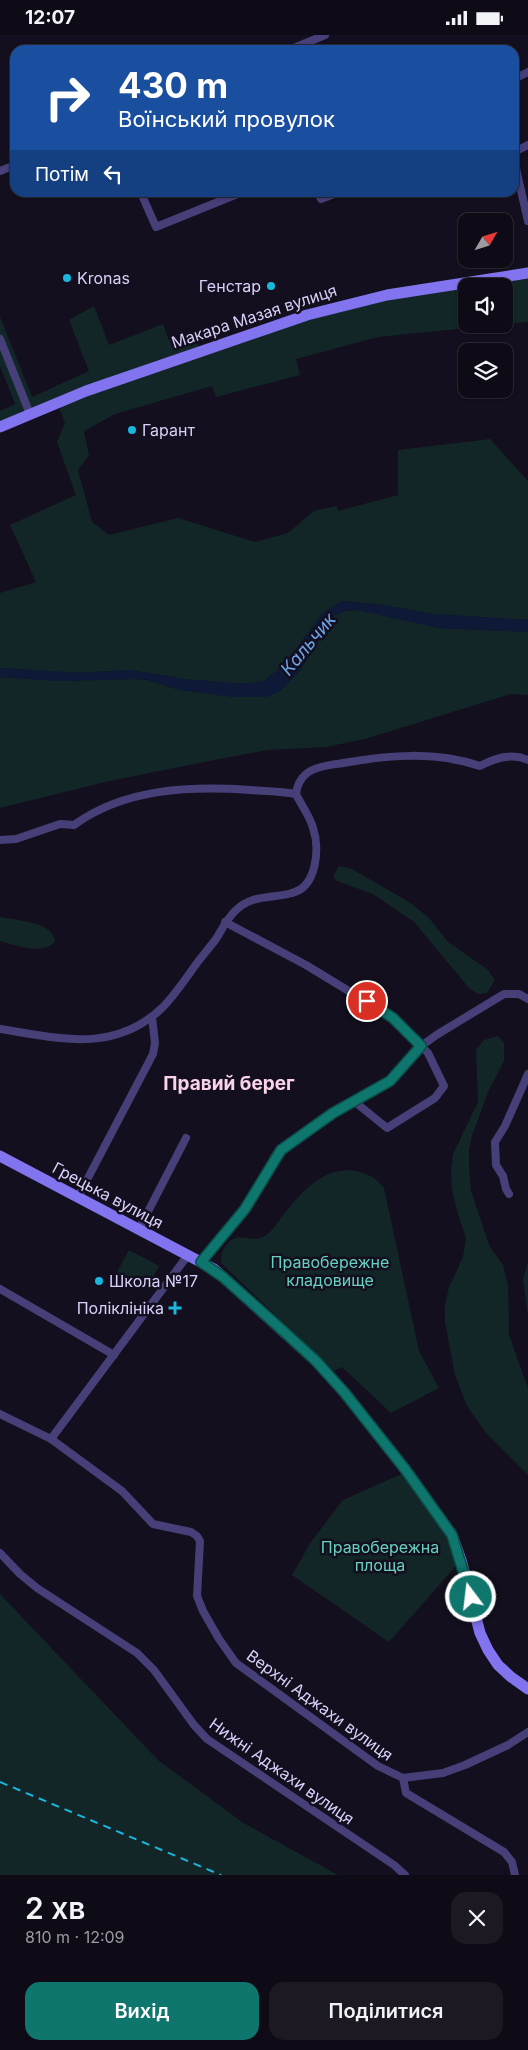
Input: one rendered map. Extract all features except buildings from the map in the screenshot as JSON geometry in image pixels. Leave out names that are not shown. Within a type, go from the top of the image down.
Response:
[{"type":"street","points":[[300,45],[325,35]]},
{"type":"street","points":[[519,182],[528,221]]},
{"type":"street","points":[[143,197],[156,227],[230,197]]},
{"type":"street","name":"Макара Мазая вулиця","points":[[0,427],[86,391],[307,315],[387,295],[528,273]]},
{"type":"street","points":[[0,339],[30,414]]},
{"type":"street","points":[[0,1029],[70,1039],[94,1040],[124,1033],[152,1017],[174,994],[217,937],[225,922],[235,911],[253,899],[296,892],[306,885],[316,859],[316,843],[313,827],[296,794],[299,782],[312,770],[329,765],[402,755],[455,759],[480,766],[509,756],[518,756],[528,760]]},
{"type":"street","points":[[0,840],[16,839],[60,824],[74,825],[89,814],[108,805],[173,789],[236,789],[296,794]]},
{"type":"street","points":[[225,922],[284,952],[393,1018],[421,1046],[435,1065],[444,1087],[435,1098],[387,1129],[355,1102]]},
{"type":"street","points":[[201,1262],[245,1209],[281,1150],[333,1113],[390,1081],[421,1046],[504,994],[519,994],[528,999]]},
{"type":"street","points":[[78,1197],[152,1054],[155,1043],[152,1017]]},
{"type":"street","points":[[509,1194],[503,1176],[496,1165],[495,1142],[505,1125],[528,1074]]},
{"type":"street","points":[[139,1229],[186,1138]]},
{"type":"street","name":"Грецька вулиця","points":[[0,1156],[201,1262],[223,1277],[321,1366],[405,1469],[452,1535],[461,1560],[480,1633],[488,1650],[498,1665],[528,1689]]},
{"type":"street","points":[[0,1414],[51,1439],[188,1255]]},
{"type":"street","points":[[0,1289],[114,1355]]},
{"type":"street","name":"Верхні Аджахи вулиця","points":[[51,1439],[122,1491],[152,1524],[197,1535],[200,1541],[198,1596],[200,1603],[219,1639],[236,1663],[378,1766],[403,1778],[443,1773],[508,1745],[528,1732]]},
{"type":"street","name":"Нижні Аджахи вулиця","points":[[0,1553],[20,1575],[37,1588],[137,1653],[154,1670],[194,1725],[207,1739],[394,1865],[405,1875]]},
{"type":"street","name":"Верхні Аджахи вулиця","points":[[403,1778],[406,1793],[504,1852],[512,1862],[515,1875]]},
{"type":"green space","points":[[528,276],[528,322],[513,324],[513,278]]},
{"type":"green space","points":[[458,287],[458,329],[378,337],[296,359],[300,375],[216,397],[212,386],[115,414],[84,431],[89,455],[78,470],[92,522],[109,535],[178,518],[255,542],[288,533],[314,511],[336,506],[338,511],[398,495],[398,450],[490,439],[528,481],[528,620],[432,614],[382,605],[342,601],[323,613],[284,665],[264,681],[243,684],[184,679],[130,670],[79,673],[0,668],[0,593],[36,582],[10,525],[76,495],[57,442],[65,423],[58,405],[353,304]]},
{"type":"green space","points":[[94,306],[109,345],[163,324],[169,341],[193,332],[199,348],[0,425],[0,411],[15,404],[0,366],[0,317],[32,397],[89,371],[69,320]]},
{"type":"green space","points":[[357,610],[440,628],[528,632],[528,695],[511,694],[365,739],[326,747],[268,750],[219,759],[105,782],[0,808],[0,677],[60,681],[148,680],[180,690],[235,697],[265,697],[280,691],[299,672],[334,616],[344,611]]},
{"type":"green space","points":[[339,866],[350,868],[409,902],[429,918],[448,942],[487,969],[495,980],[487,993],[478,994],[469,988],[414,922],[373,894],[337,881],[333,877]]},
{"type":"green space","points":[[0,917],[41,926],[53,935],[55,941],[44,948],[37,949],[0,941]]},
{"type":"green space","points":[[498,1036],[504,1043],[504,1061],[488,1092],[472,1136],[469,1150],[469,1168],[471,1191],[489,1245],[503,1265],[508,1286],[509,1335],[528,1388],[528,1475],[486,1433],[467,1406],[455,1375],[445,1322],[445,1305],[449,1287],[463,1257],[466,1238],[452,1189],[451,1171],[453,1154],[478,1102],[476,1050],[484,1040]]},
{"type":"green space","name":"Правобережне кладовище","points":[[348,1170],[368,1175],[384,1188],[419,1351],[439,1388],[391,1413],[342,1367],[334,1371],[221,1263],[223,1250],[232,1240],[240,1237],[254,1239],[263,1237],[272,1230],[294,1202],[310,1186],[331,1173]]},
{"type":"green space","points":[[129,1250],[159,1266],[147,1288],[117,1272]]},
{"type":"green space","points":[[528,1261],[528,1316],[523,1280]]},
{"type":"green space","name":"Правобережна площа","points":[[406,1472],[461,1560],[389,1642],[292,1575],[311,1542],[343,1500]]},
{"type":"green space","points":[[0,1594],[158,1760],[242,1822],[338,1875],[0,1875]]},
{"type":"water","name":"Кальчик","points":[[342,601],[382,605],[432,614],[528,620],[528,632],[440,628],[357,610],[344,611],[334,616],[299,672],[280,691],[265,697],[235,697],[180,690],[148,680],[60,681],[0,677],[0,668],[79,673],[130,670],[184,679],[243,684],[264,681],[284,665],[323,613]]},
{"type":"railway","points":[[0,1782],[221,1875]]},
{"type":"place","name":"Kronas","points":[[67,278]]},
{"type":"place","name":"Генстар","points":[[271,286]]},
{"type":"place","name":"Гарант","points":[[132,430]]},
{"type":"place","name":"Школа №17","points":[[99,1281]]},
{"type":"place","name":"Поліклініка","points":[[175,1308]]},
{"type":"district","name":"Правий берег","points":[[229,1083]]},
{"type":"route","points":[[367,1001],[393,1018],[421,1046],[390,1081],[363,1098],[333,1113],[281,1150],[245,1209],[201,1262],[214,1269],[280,1328],[331,1376],[344,1392],[405,1469],[452,1535],[471,1597]]}]
